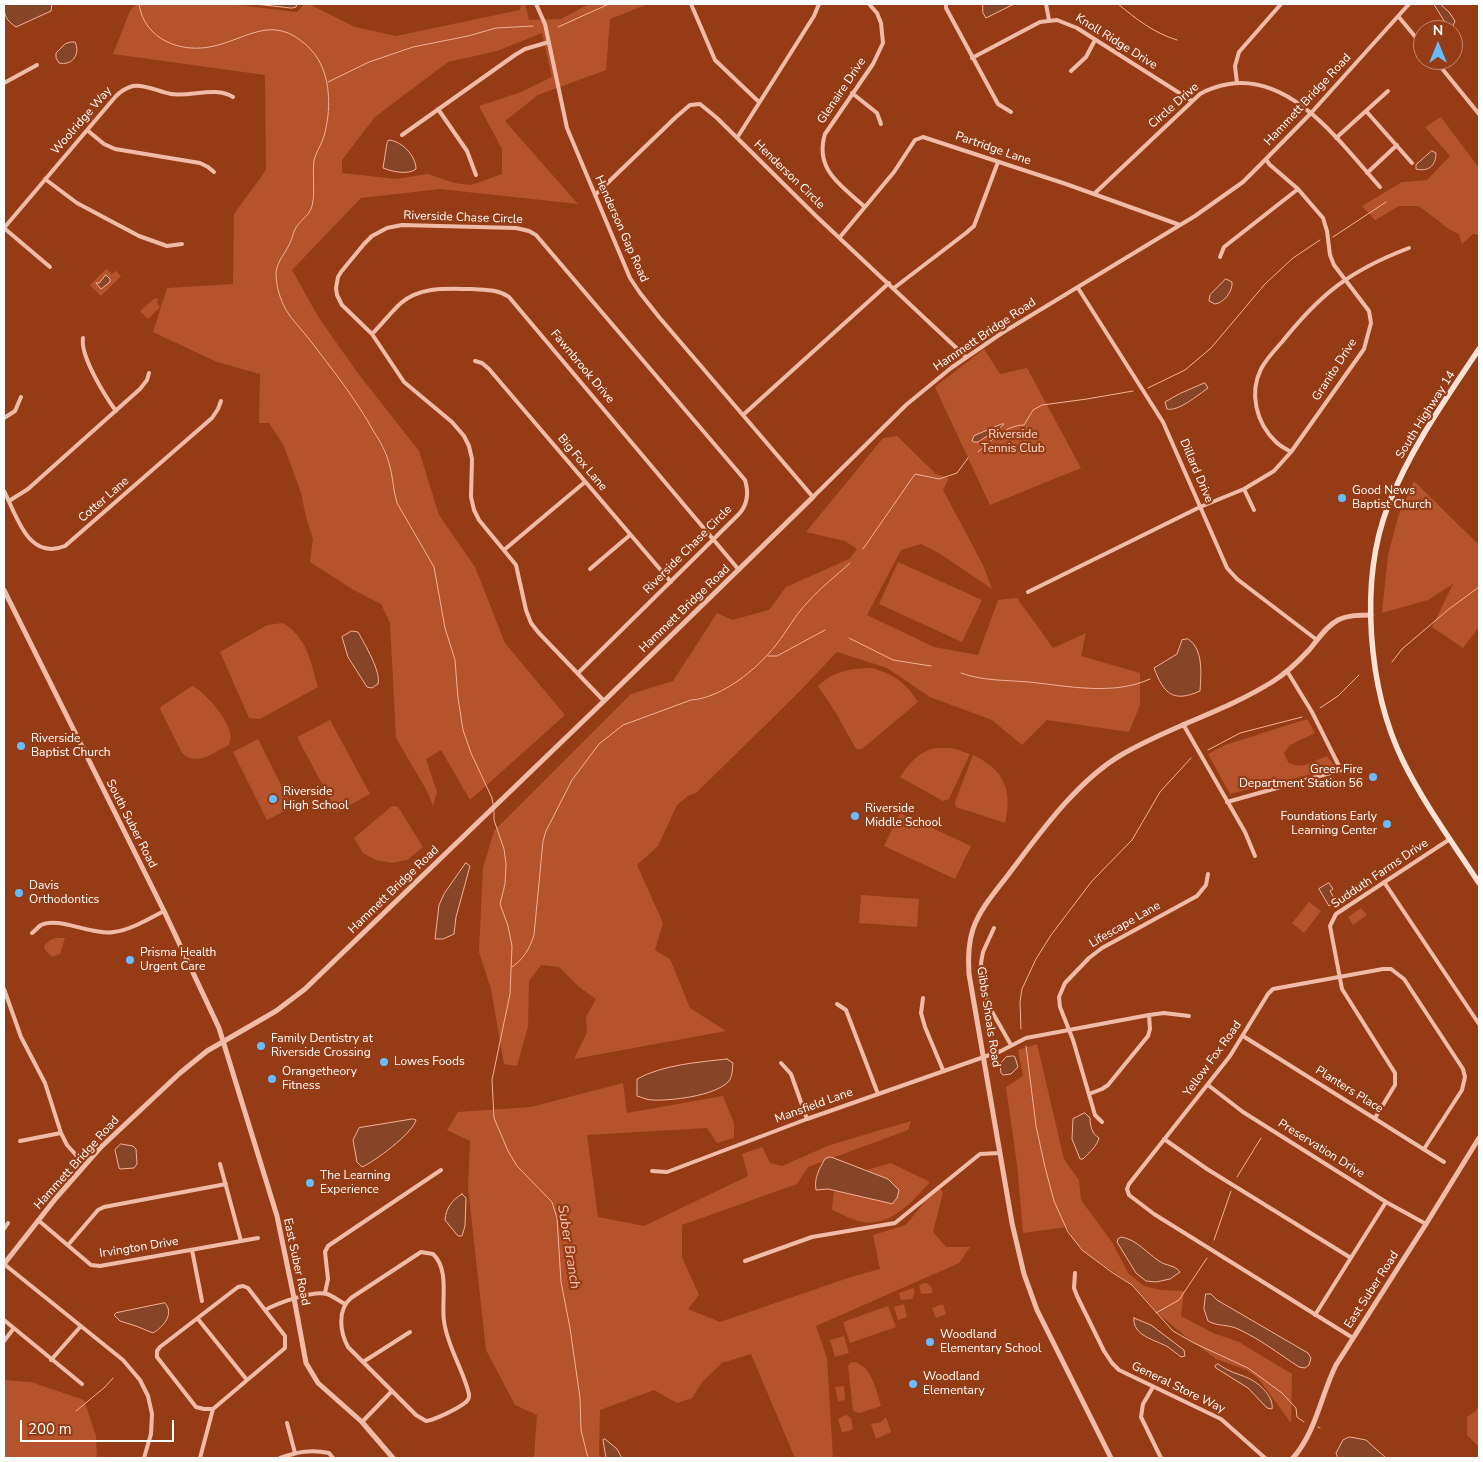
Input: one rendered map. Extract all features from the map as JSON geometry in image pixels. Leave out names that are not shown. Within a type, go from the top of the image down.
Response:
[{"type":"main road","name":"South Highway 14","points":[[1479,349],[1416,446],[1388,506],[1374,559],[1371,615],[1375,672],[1384,712],[1395,742],[1416,786],[1479,883]]},
{"type":"street","name":"Henderson Gap Road","points":[[536,4],[545,24],[566,128],[626,270],[635,286],[659,317],[813,497]]},
{"type":"street","points":[[692,4],[715,60],[759,102]]},
{"type":"street","points":[[737,138],[814,16],[819,4]]},
{"type":"street","name":"Glenaire Drive","points":[[865,207],[831,176],[822,154],[822,143],[825,134],[873,64],[883,43],[881,23],[877,13],[869,4]]},
{"type":"street","points":[[946,4],[946,8],[998,104],[1011,112]]},
{"type":"street","points":[[972,58],[1040,22],[1049,20],[1046,4]]},
{"type":"street","points":[[1237,83],[1234,66],[1239,52],[1281,4]]},
{"type":"street","name":"Hammett Bridge Road","points":[[4,1264],[38,1220],[124,1125],[180,1073],[207,1051],[276,1011],[305,989],[604,702],[906,405],[966,357],[1180,225],[1228,193],[1266,160],[1409,4]]},
{"type":"street","points":[[1398,16],[1413,34]]},
{"type":"street","name":"Knoll Ridge Drive","points":[[1049,20],[1065,22],[1192,101]]},
{"type":"street","points":[[1071,71],[1086,57],[1095,40]]},
{"type":"street","points":[[402,135],[515,55],[525,49],[548,42]]},
{"type":"street","points":[[4,83],[37,65]]},
{"type":"street","points":[[1443,70],[1479,114]]},
{"type":"street","name":"Circle Drive","points":[[1094,194],[1192,101],[1210,88],[1237,83],[1258,84],[1272,88],[1310,113],[1336,138],[1380,187]]},
{"type":"street","name":"Woolridge Way","points":[[4,228],[123,90],[133,86],[177,94],[220,92],[233,97]]},
{"type":"street","points":[[1336,138],[1388,91]]},
{"type":"street","points":[[852,93],[877,113],[881,124]]},
{"type":"street","name":"Henderson Circle","points":[[595,194],[676,117],[692,104],[700,104],[966,357]]},
{"type":"street","points":[[438,110],[467,151],[476,176]]},
{"type":"street","points":[[1366,111],[1412,163]]},
{"type":"street","points":[[87,130],[104,144],[115,148],[200,163],[214,172]]},
{"type":"street","name":"Partridge Lane","points":[[840,237],[894,172],[919,137],[925,137],[1180,225]]},
{"type":"street","points":[[1367,173],[1397,146]]},
{"type":"street","name":"Granito Drive","points":[[1028,592],[1200,507],[1244,489],[1274,471],[1292,452],[1364,349],[1371,322],[1369,311],[1330,255],[1323,218],[1298,189],[1266,160]]},
{"type":"street","points":[[894,288],[974,226],[998,162]]},
{"type":"street","points":[[45,179],[77,203],[139,236],[163,245],[182,244]]},
{"type":"street","points":[[1220,257],[1224,247],[1298,189]]},
{"type":"street","name":"Riverside Chase Circle","points":[[578,673],[740,514],[746,504],[747,488],[742,476],[542,240],[533,232],[516,228],[402,225],[387,228],[372,236],[341,272],[336,288],[337,296],[342,305],[372,334],[404,382],[452,422],[464,436],[472,459],[471,497],[474,510],[479,520],[518,569],[526,610],[531,622],[604,702]]},
{"type":"street","points":[[4,228],[50,267]]},
{"type":"street","points":[[1292,452],[1276,442],[1264,428],[1257,412],[1255,398],[1256,380],[1262,367],[1300,320],[1318,301],[1345,279],[1384,257],[1409,248]]},
{"type":"street","points":[[743,415],[889,283]]},
{"type":"street","name":"Dillard Drive","points":[[1078,288],[1163,422],[1224,562],[1231,572],[1317,640]]},
{"type":"street","name":"Fawnbrook Drive","points":[[372,334],[401,303],[421,292],[433,289],[453,289],[486,290],[505,294],[739,570]]},
{"type":"street","points":[[83,338],[83,350],[87,360],[109,402],[116,411]]},
{"type":"street","name":"Big Fox Lane","points":[[475,361],[489,369],[671,582]]},
{"type":"street","points":[[9,501],[28,489],[116,411],[143,386],[149,372]]},
{"type":"street","points":[[4,418],[15,411],[21,397]]},
{"type":"street","name":"Cotter Lane","points":[[4,491],[25,533],[33,543],[49,549],[66,546],[212,418],[221,401]]},
{"type":"street","points":[[504,550],[584,482]]},
{"type":"street","points":[[1244,489],[1254,510]]},
{"type":"street","points":[[590,569],[630,535]]},
{"type":"street","name":"South Suber Road","points":[[4,590],[164,911],[224,1041]]},
{"type":"street","name":"Gibbs Shoals Road","points":[[1111,1458],[1037,1310],[1028,1287],[1012,1223],[969,974],[968,960],[971,935],[979,915],[1024,854],[1086,781],[1103,767],[1123,754],[1183,724],[1255,692],[1287,671],[1303,656],[1324,631],[1338,620],[1354,615],[1371,615]]},
{"type":"street","points":[[1227,802],[1341,770],[1312,712],[1287,671]]},
{"type":"street","points":[[1183,724],[1256,856]]},
{"type":"street","name":"Sudduth Farms Drive","points":[[1375,1118],[1395,1085],[1395,1073],[1342,989],[1330,926],[1336,914],[1450,839]]},
{"type":"street","name":"Lifescape Lane","points":[[1102,1122],[1095,1115],[1060,1007],[1059,997],[1064,983],[1102,948],[1196,896],[1206,885],[1208,874]]},
{"type":"street","points":[[1384,882],[1479,1024]]},
{"type":"street","points":[[32,933],[42,925],[48,924],[114,932],[164,911]]},
{"type":"street","points":[[994,928],[982,952],[981,963],[991,1010],[1011,1045]]},
{"type":"street","name":"Yellow Fox Road","points":[[1353,1338],[1154,1214],[1130,1194],[1127,1189],[1128,1184],[1208,1085],[1243,1036],[1268,994],[1273,989],[1383,968],[1399,973],[1404,979],[1464,1069],[1465,1077],[1462,1090],[1424,1149]]},
{"type":"street","points":[[4,990],[21,1037],[45,1083],[61,1134],[86,1165]]},
{"type":"street","points":[[923,998],[921,1013],[925,1027],[944,1070]]},
{"type":"street","points":[[837,1004],[846,1010],[878,1094]]},
{"type":"street","points":[[1089,1094],[1108,1085],[1148,1036],[1150,1029],[1149,1014]]},
{"type":"street","name":"Mansfield Lane","points":[[652,1172],[667,1172],[807,1119],[984,1056],[1026,1038],[1149,1014],[1189,1016]]},
{"type":"street","name":"Planters Place","points":[[1243,1036],[1444,1162]]},
{"type":"street","name":"East Suber Road","points":[[224,1041],[277,1216],[294,1298],[302,1351],[309,1370],[318,1383],[362,1422],[393,1458]]},
{"type":"street","points":[[781,1064],[790,1074],[807,1119]]},
{"type":"street","name":"Preservation Drive","points":[[1208,1085],[1242,1112],[1386,1202],[1426,1224]]},
{"type":"street","points":[[20,1141],[61,1134]]},
{"type":"street","name":"East Suber Road","points":[[1293,1458],[1306,1440],[1330,1377],[1479,1138]]},
{"type":"street","points":[[1164,1139],[1207,1169],[1351,1258]]},
{"type":"street","points":[[745,1261],[812,1237],[895,1223],[980,1154],[1000,1153]]},
{"type":"street","points":[[220,1164],[241,1241]]},
{"type":"street","points":[[325,1293],[328,1279],[325,1252],[328,1246],[441,1170]]},
{"type":"street","points":[[68,1245],[98,1210],[104,1207],[226,1184]]},
{"type":"street","points":[[1315,1315],[1386,1202]]},
{"type":"street","name":"Irvington Drive","points":[[38,1220],[90,1264],[100,1266],[258,1238]]},
{"type":"street","points":[[4,1229],[8,1223]]},
{"type":"street","points":[[192,1250],[202,1301]]},
{"type":"street","points":[[425,1252],[432,1254],[439,1263],[443,1286],[444,1324],[468,1390],[469,1398],[465,1403],[436,1418],[426,1421],[416,1415],[348,1347],[344,1338],[341,1317],[345,1304],[351,1298],[417,1254],[425,1252]]},
{"type":"street","points":[[4,1264],[123,1360],[140,1380],[148,1396],[152,1414],[150,1434],[144,1458]]},
{"type":"street","name":"General Store Way","points":[[1075,1273],[1074,1288],[1104,1352],[1112,1364],[1128,1376],[1221,1419],[1265,1458]]},
{"type":"street","points":[[200,1458],[213,1409],[286,1348],[285,1336],[248,1288],[243,1286],[238,1287],[157,1351],[156,1357],[190,1401],[196,1407],[213,1409]]},
{"type":"street","points":[[265,1310],[281,1301],[325,1293],[345,1304]]},
{"type":"street","points":[[198,1319],[248,1380]]},
{"type":"street","points":[[4,1320],[82,1384]]},
{"type":"street","points":[[51,1360],[81,1326]]},
{"type":"street","points":[[4,1341],[14,1328]]},
{"type":"street","points":[[363,1362],[410,1332]]},
{"type":"street","points":[[1153,1387],[1143,1404],[1141,1417],[1161,1458]]},
{"type":"street","points":[[362,1422],[392,1391]]},
{"type":"street","points":[[287,1423],[295,1453]]},
{"type":"street","points":[[280,1458],[295,1453],[316,1450],[329,1453],[332,1458]]},
{"type":"green space","points":[[136,4],[230,4],[297,12],[304,4],[309,4],[355,27],[396,36],[520,10],[521,4],[525,4],[529,20],[561,19],[589,4],[648,4],[610,19],[606,70],[538,95],[505,121],[578,204],[440,189],[361,198],[292,270],[319,318],[357,372],[419,451],[439,515],[475,567],[505,643],[565,715],[470,800],[441,750],[426,759],[437,792],[433,806],[427,791],[396,738],[390,623],[381,604],[352,589],[310,562],[313,539],[301,493],[284,446],[269,423],[259,423],[260,374],[217,362],[153,332],[167,288],[233,284],[234,214],[266,170],[265,75],[113,54],[130,11]],"holes":[[[542,33],[552,77],[521,92],[479,106],[502,149],[502,174],[471,185],[454,183],[428,174],[396,179],[342,173],[342,160],[375,117],[448,62],[497,51]]]},
{"type":"green space","points":[[1441,117],[1479,168],[1479,235],[1473,234],[1462,244],[1459,234],[1450,230],[1419,206],[1399,206],[1375,220],[1362,206],[1402,182],[1427,180],[1450,156],[1425,127]]},
{"type":"green space","points":[[106,269],[112,274],[116,271],[121,276],[101,296],[90,285]]},
{"type":"green space","points":[[155,298],[158,299],[157,303],[160,307],[148,319],[140,311]]},
{"type":"green space","name":"Riverside Tennis Club","points":[[984,349],[1000,374],[1027,368],[1081,468],[990,505],[935,387]]},
{"type":"green space","points":[[897,436],[936,474],[949,478],[943,490],[983,565],[992,589],[939,553],[921,544],[901,550],[867,615],[934,647],[978,655],[998,600],[1017,598],[1053,648],[1086,633],[1081,656],[1140,673],[1140,705],[1129,732],[1047,720],[1022,745],[992,720],[930,697],[887,668],[837,652],[696,793],[688,796],[677,805],[658,846],[637,865],[663,923],[655,950],[670,959],[690,1008],[726,1031],[574,1059],[587,1032],[586,1017],[596,999],[579,987],[559,967],[541,965],[529,981],[528,1027],[517,1066],[504,1064],[491,989],[479,952],[483,868],[494,831],[631,694],[673,681],[717,613],[732,620],[769,610],[786,587],[849,559],[857,549],[845,541],[806,532],[883,438]]},
{"type":"green space","points":[[1414,481],[1479,545],[1479,627],[1463,648],[1432,627],[1453,584],[1428,600],[1382,613],[1388,555],[1399,514]]},
{"type":"green space","points":[[898,562],[982,600],[962,642],[879,604]]},
{"type":"green space","points":[[283,623],[303,643],[318,687],[260,719],[249,718],[220,652],[267,625]]},
{"type":"green space","points":[[872,668],[887,673],[899,680],[909,689],[918,702],[862,749],[856,749],[818,686],[830,677],[843,671]]},
{"type":"green space","points":[[192,686],[198,689],[218,710],[231,735],[227,746],[207,757],[197,759],[187,757],[182,753],[160,709]]},
{"type":"green space","points":[[1307,719],[1315,733],[1290,745],[1284,753],[1288,762],[1298,766],[1327,756],[1336,768],[1230,794],[1208,754],[1225,745]]},
{"type":"green space","points":[[330,720],[370,794],[337,812],[297,737]]},
{"type":"green space","points":[[258,739],[292,807],[267,820],[233,752]]},
{"type":"green space","points":[[935,748],[952,748],[970,754],[949,799],[943,801],[900,777],[915,759],[924,752]]},
{"type":"green space","points":[[973,755],[992,767],[1004,782],[1008,801],[1005,823],[956,807],[955,802]]},
{"type":"green space","points":[[392,806],[398,807],[423,847],[407,860],[392,863],[376,860],[363,853],[354,838]]},
{"type":"green space","points":[[900,813],[971,846],[955,879],[884,846]]},
{"type":"green space","points":[[861,895],[919,899],[917,927],[859,923]]},
{"type":"green space","points":[[1309,902],[1321,911],[1304,933],[1292,923]]},
{"type":"green space","points":[[1361,908],[1367,915],[1353,925],[1348,917]]},
{"type":"green space","points":[[65,938],[60,954],[52,957],[45,950],[44,946],[50,940]]},
{"type":"green space","points":[[1037,1044],[1064,1159],[1079,1180],[1081,1200],[1112,1242],[1128,1273],[1144,1286],[1161,1290],[1184,1291],[1181,1316],[1213,1333],[1239,1342],[1292,1374],[1291,1423],[1259,1379],[1247,1370],[1216,1359],[1185,1336],[1160,1315],[1134,1286],[1086,1253],[1074,1240],[1067,1227],[1023,1233],[1017,1164],[1006,1087],[1023,1076],[1018,1050]]},
{"type":"green space","points":[[623,1083],[627,1113],[723,1096],[734,1123],[734,1138],[717,1143],[707,1128],[587,1135],[598,1217],[644,1226],[748,1176],[742,1154],[762,1147],[770,1163],[782,1166],[830,1145],[911,1121],[908,1130],[808,1167],[797,1184],[682,1225],[682,1257],[699,1295],[688,1309],[720,1322],[851,1277],[880,1269],[873,1235],[906,1225],[938,1185],[943,1193],[933,1232],[946,1247],[970,1247],[959,1263],[816,1326],[827,1358],[833,1458],[795,1458],[751,1354],[722,1363],[703,1381],[692,1398],[677,1403],[654,1390],[600,1410],[599,1458],[534,1458],[537,1415],[515,1405],[486,1350],[468,1187],[470,1141],[447,1130],[458,1112],[531,1107]]},
{"type":"green space","points":[[891,1163],[930,1182],[909,1204],[892,1217],[882,1221],[862,1222],[832,1210],[834,1191],[888,1202],[896,1190],[867,1170]]},
{"type":"green space","points":[[927,1283],[932,1288],[932,1293],[921,1294],[919,1285]]},
{"type":"green space","points":[[913,1288],[915,1291],[912,1299],[901,1300],[899,1293]]},
{"type":"green space","points":[[904,1304],[907,1317],[898,1320],[894,1307]]},
{"type":"green space","points":[[943,1304],[946,1314],[936,1318],[932,1308]]},
{"type":"green space","points":[[888,1306],[896,1327],[850,1343],[843,1322]]},
{"type":"green space","points":[[844,1336],[849,1353],[835,1357],[830,1340]]},
{"type":"green space","points":[[854,1362],[860,1364],[869,1373],[881,1406],[860,1413],[853,1410],[848,1366]]},
{"type":"green space","points":[[4,1380],[31,1382],[84,1400],[96,1436],[97,1458],[4,1458]]},
{"type":"green space","points":[[844,1386],[845,1400],[838,1401],[835,1387]]},
{"type":"green space","points":[[1479,1404],[1479,1447],[1467,1435],[1467,1417],[1476,1411]]},
{"type":"green space","points":[[846,1415],[851,1418],[853,1428],[850,1431],[842,1432],[838,1419]]},
{"type":"green space","points":[[886,1417],[891,1432],[876,1439],[871,1424],[881,1422]]},
{"type":"shaded area","points":[[4,4],[52,4],[51,11],[16,27],[6,17]]},
{"type":"shaded area","points":[[255,4],[297,4],[296,7],[292,8]]},
{"type":"shaded area","points":[[983,4],[1014,4],[986,18],[983,13]]},
{"type":"shaded area","points":[[1434,4],[1440,4],[1454,20],[1444,20]]},
{"type":"shaded area","points":[[75,42],[77,46],[76,55],[68,63],[59,63],[56,53],[65,44]]},
{"type":"shaded area","points":[[389,140],[399,143],[411,154],[416,169],[409,172],[400,172],[383,168]]},
{"type":"shaded area","points":[[1432,151],[1436,153],[1433,165],[1424,170],[1416,169],[1416,165]]},
{"type":"shaded area","points":[[106,275],[110,282],[101,289],[96,283],[99,283]]},
{"type":"shaded area","points":[[1226,279],[1232,282],[1227,296],[1215,304],[1209,301],[1210,295]]},
{"type":"shaded area","points":[[1205,383],[1208,388],[1194,399],[1177,408],[1167,409],[1165,402]]},
{"type":"shaded area","points":[[1004,424],[978,442],[972,441],[974,436]]},
{"type":"shaded area","points":[[352,631],[358,632],[375,665],[378,684],[372,688],[367,687],[348,657],[342,637]]},
{"type":"shaded area","points":[[1188,639],[1197,649],[1199,656],[1201,670],[1200,691],[1191,695],[1176,696],[1166,690],[1154,668],[1177,654],[1182,640]]},
{"type":"shaded area","points":[[466,863],[470,866],[456,917],[454,934],[443,939],[435,939],[439,905],[444,894]]},
{"type":"shaded area","points":[[1329,883],[1333,889],[1330,891],[1336,901],[1329,906],[1319,889]]},
{"type":"shaded area","points":[[1013,1056],[1018,1067],[1011,1074],[1003,1075],[1000,1064],[1006,1057]]},
{"type":"shaded area","points":[[727,1059],[733,1063],[731,1078],[713,1091],[692,1097],[670,1100],[650,1100],[637,1096],[637,1079],[647,1074],[681,1065]]},
{"type":"shaded area","points":[[1085,1113],[1090,1118],[1093,1132],[1099,1138],[1097,1144],[1090,1152],[1083,1159],[1080,1159],[1072,1139],[1073,1119]]},
{"type":"shaded area","points":[[416,1120],[408,1132],[384,1153],[362,1167],[357,1162],[353,1140],[359,1128]]},
{"type":"shaded area","points":[[121,1144],[133,1146],[136,1149],[137,1164],[134,1168],[119,1168],[115,1150]]},
{"type":"shaded area","points":[[831,1157],[888,1179],[899,1190],[897,1198],[892,1204],[828,1189],[816,1190],[816,1178],[819,1170],[825,1159]]},
{"type":"shaded area","points":[[462,1194],[466,1198],[465,1226],[462,1236],[458,1236],[445,1220],[450,1205]]},
{"type":"shaded area","points":[[1122,1237],[1142,1247],[1159,1261],[1176,1268],[1180,1272],[1170,1279],[1156,1282],[1146,1281],[1136,1273],[1117,1242]]},
{"type":"shaded area","points":[[1206,1294],[1211,1294],[1217,1300],[1308,1353],[1311,1358],[1309,1365],[1305,1368],[1299,1367],[1246,1333],[1234,1327],[1208,1321],[1204,1309]]},
{"type":"shaded area","points":[[165,1303],[169,1311],[167,1320],[153,1333],[120,1321],[114,1315],[116,1313]]},
{"type":"shaded area","points":[[1134,1318],[1151,1325],[1184,1350],[1185,1356],[1181,1357],[1168,1347],[1146,1337],[1137,1329],[1134,1324]]},
{"type":"shaded area","points":[[1218,1364],[1258,1384],[1269,1396],[1272,1409],[1267,1408],[1248,1388],[1216,1368],[1215,1366]]},
{"type":"shaded area","points":[[1350,1437],[1366,1440],[1386,1458],[1338,1458],[1336,1453],[1343,1440]]},
{"type":"shaded area","points":[[605,1439],[617,1449],[622,1458],[606,1458],[603,1440]]},
{"type":"waterway","points":[[139,4],[142,16],[148,27],[166,42],[189,48],[202,48],[225,43],[257,32],[278,30],[289,33],[305,44],[316,56],[322,68],[327,86],[329,106],[324,136],[314,160],[312,204],[308,214],[296,228],[278,265],[276,273],[278,288],[288,314],[343,384],[381,443],[389,463],[397,503],[434,567],[445,628],[455,660],[463,730],[493,804]]},
{"type":"waterway","points":[[558,27],[609,4]]},
{"type":"waterway","points":[[1118,4],[1153,29],[1177,40]]},
{"type":"waterway","points":[[328,82],[369,62],[413,47],[468,36],[496,28],[533,26]]},
{"type":"waterway","points":[[1333,237],[1386,202]]},
{"type":"waterway","points":[[1148,388],[1185,370],[1211,348],[1265,284],[1293,258],[1320,240]]},
{"type":"waterway","points":[[978,452],[1005,431],[1024,425],[1033,410],[1042,405],[1133,391]]},
{"type":"waterway","points":[[863,549],[915,474],[939,479],[957,473],[968,458]]},
{"type":"waterway","points":[[512,967],[526,953],[534,935],[543,841],[546,831],[572,780],[599,744],[623,725],[691,700],[715,694],[738,681],[768,654],[799,612],[813,597],[850,563]]},
{"type":"waterway","points":[[1392,662],[1402,649],[1449,609],[1479,587]]},
{"type":"waterway","points":[[768,656],[777,656],[825,630]]},
{"type":"waterway","points":[[849,638],[893,660],[931,666]]},
{"type":"waterway","points":[[961,673],[986,679],[1090,688],[1121,687],[1150,679]]},
{"type":"waterway","points":[[1320,708],[1338,696],[1359,675]]},
{"type":"waterway","points":[[1208,750],[1240,733],[1302,717]]},
{"type":"waterway","points":[[1021,1029],[1020,1002],[1022,989],[1036,959],[1051,935],[1092,881],[1132,840],[1160,792],[1191,758]]},
{"type":"waterway","name":"Suber Branch","points":[[494,810],[494,820],[504,849],[506,864],[505,884],[500,904],[508,926],[512,946],[510,994],[492,1080],[494,1118],[508,1151],[517,1166],[552,1202],[557,1218],[561,1282],[580,1398],[581,1430],[588,1458]]},
{"type":"waterway","points":[[1026,1046],[1036,1126],[1045,1167],[1054,1201],[1068,1232],[1082,1250],[1132,1285],[1173,1331],[1248,1368],[1282,1393],[1296,1408],[1297,1417],[1304,1422]]},
{"type":"waterway","points":[[1237,1177],[1261,1138]]},
{"type":"waterway","points":[[1214,1240],[1231,1191]]},
{"type":"waterway","points":[[1156,1313],[1179,1300],[1207,1258]]},
{"type":"waterway","points":[[76,1411],[113,1378]]},
{"type":"place","name":"Good News Baptist Church","points":[[1342,498]]},
{"type":"place","name":"Riverside Baptist Church","points":[[21,746]]},
{"type":"place","name":"Greer Fire Department Station 56","points":[[1373,777]]},
{"type":"place","name":"Riverside High School","points":[[273,799]]},
{"type":"place","name":"Riverside Middle School","points":[[855,816]]},
{"type":"place","name":"Foundations Early Learning Center","points":[[1387,824]]},
{"type":"place","name":"Davis Orthodontics","points":[[19,893]]},
{"type":"place","name":"Prisma Health Urgent Care","points":[[130,960]]},
{"type":"place","name":"Family Dentistry at Riverside Crossing","points":[[261,1046]]},
{"type":"place","name":"Lowes Foods","points":[[384,1062]]},
{"type":"place","name":"Orangetheory Fitness","points":[[272,1079]]},
{"type":"place","name":"The Learning Experience","points":[[310,1183]]},
{"type":"place","name":"Woodland Elementary School","points":[[930,1342]]},
{"type":"place","name":"Woodland Elementary","points":[[913,1384]]}]
